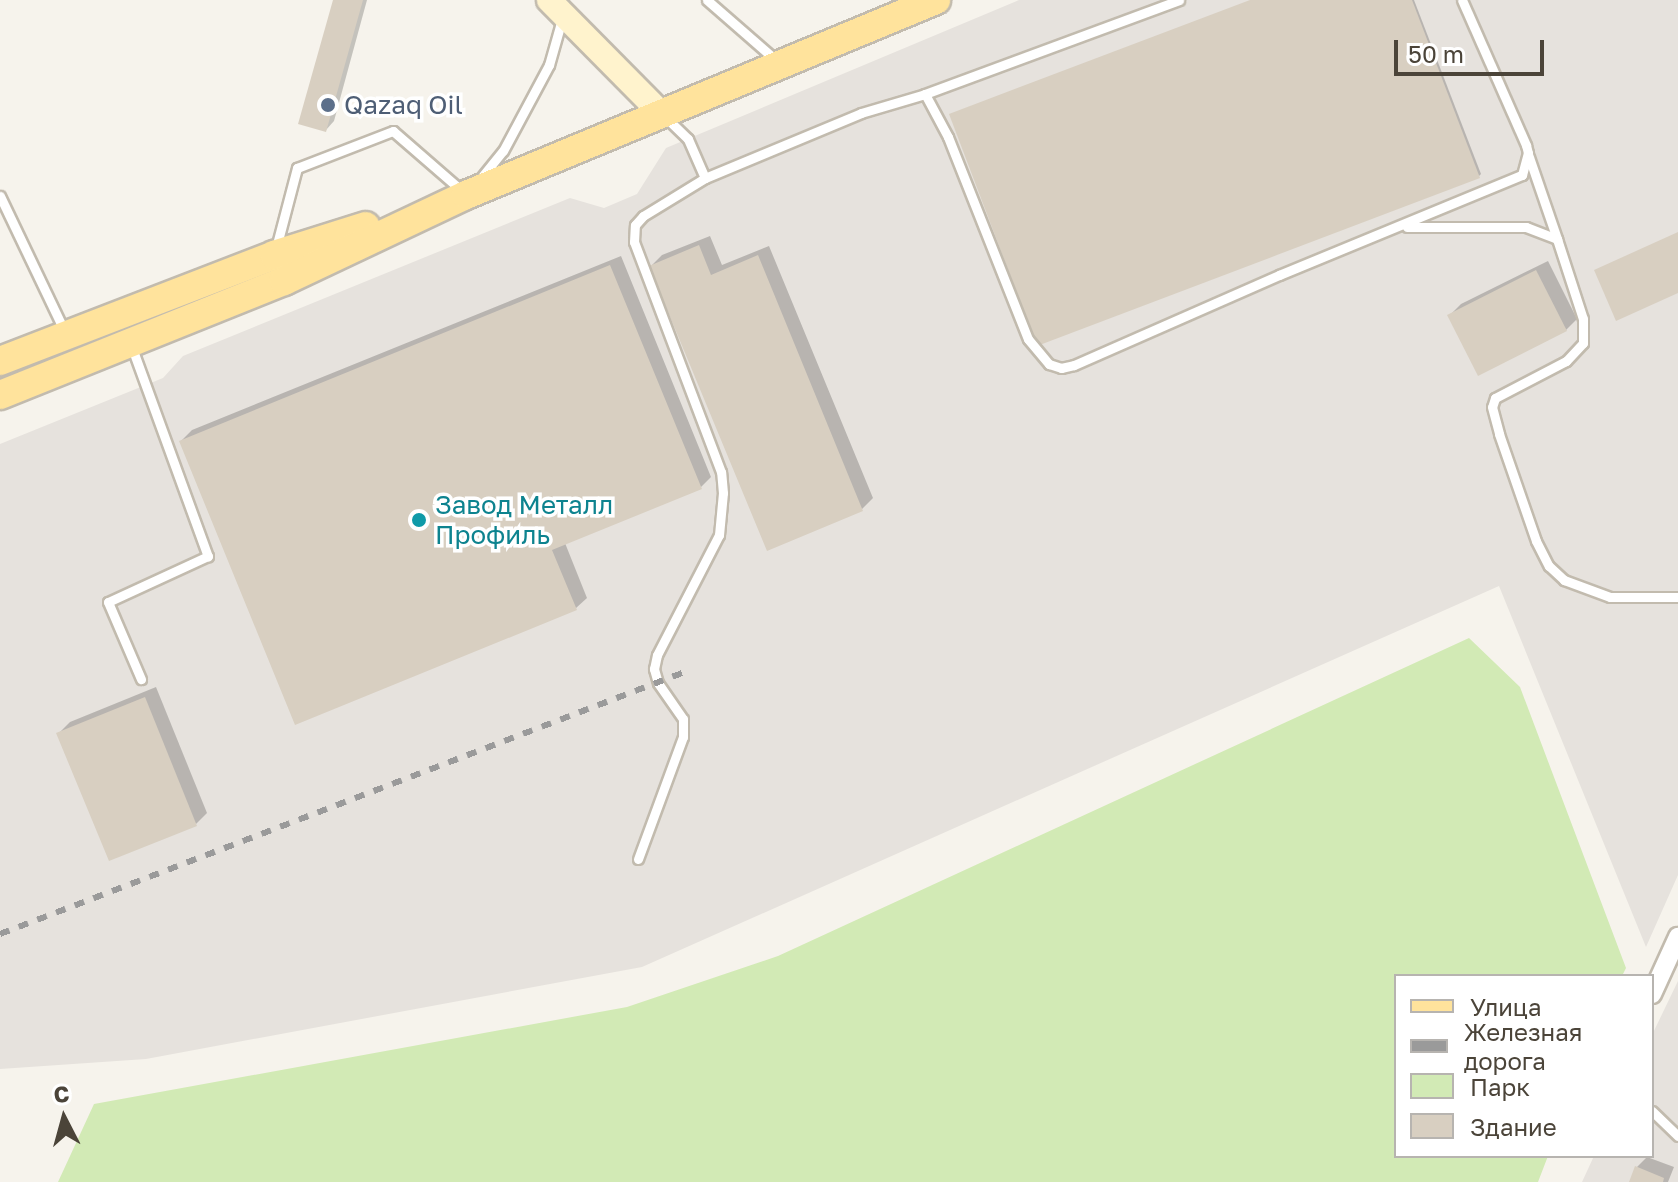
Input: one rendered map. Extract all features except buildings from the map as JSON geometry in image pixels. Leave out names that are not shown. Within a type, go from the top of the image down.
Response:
[{"type":"main road","points":[[0,395],[284,281],[466,195],[936,0]]},
{"type":"main road","points":[[4,356],[67,335],[274,255],[466,195]]},
{"type":"street","points":[[556,7],[662,114]]},
{"type":"street","points":[[1654,990],[1678,937]]},
{"type":"lane","points":[[707,0],[781,65]]},
{"type":"lane","points":[[638,859],[683,737],[683,719],[658,683],[654,669],[657,655],[719,535],[723,493],[721,472],[634,242],[634,232],[643,216],[705,178],[861,113],[925,94],[1179,0]]},
{"type":"lane","points":[[1462,0],[1528,153],[1583,319],[1583,343],[1566,361],[1495,398],[1492,407],[1536,541],[1549,566],[1564,580],[1610,597],[1678,597]]},
{"type":"lane","points":[[274,255],[297,168],[393,131],[466,195],[503,151],[549,65],[556,7]]},
{"type":"lane","points":[[925,94],[948,137],[1028,339],[1041,358],[1061,368],[1279,275],[1514,181],[1522,175],[1528,153]]},
{"type":"lane","points":[[662,114],[688,139],[705,178]]},
{"type":"lane","points":[[0,196],[67,335]]},
{"type":"lane","points":[[1400,227],[1526,227],[1557,239]]},
{"type":"lane","points":[[130,342],[208,556],[108,602],[141,679]]},
{"type":"lane","points":[[1654,1113],[1678,1136]]},
{"type":"shaded area","points":[[1019,0],[1678,0],[1678,875],[1646,947],[1499,586],[642,967],[146,1059],[0,1069],[0,444],[163,378],[183,356],[570,198],[604,208],[637,194],[666,148]]},
{"type":"shaded area","points":[[1678,981],[1678,1182],[1582,1182],[1593,1158],[1654,1158],[1654,1031]]},
{"type":"green space","points":[[1469,638],[1520,687],[1626,968],[1623,974],[1394,974],[1394,1158],[1547,1158],[1538,1182],[58,1182],[94,1104],[627,1007],[778,956]]},
{"type":"railway","points":[[0,934],[682,673]]},
{"type":"place","name":"Qazaq Oil","points":[[328,105]]},
{"type":"place","name":"Завод Металл Профиль","points":[[419,520]]}]
